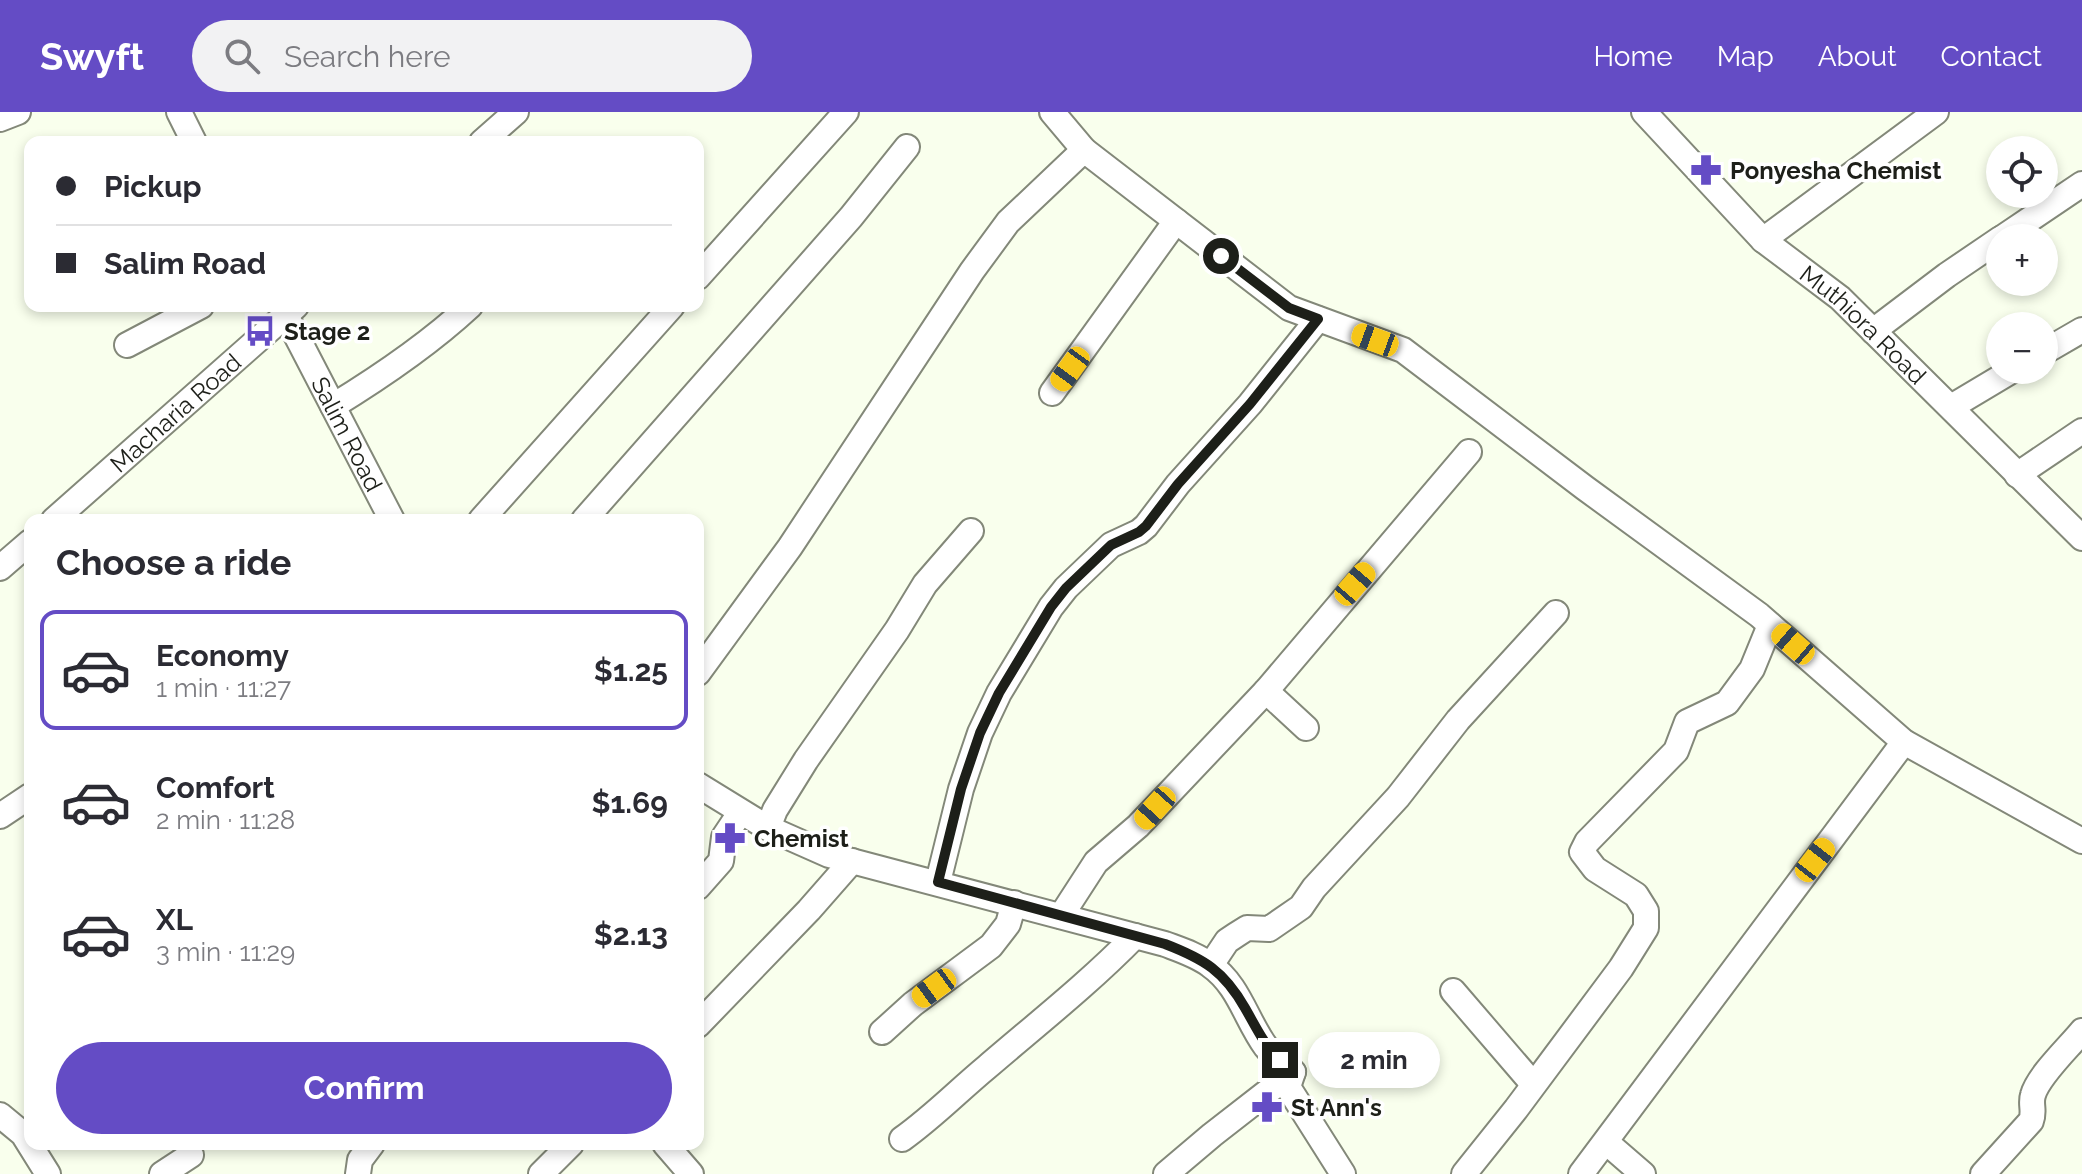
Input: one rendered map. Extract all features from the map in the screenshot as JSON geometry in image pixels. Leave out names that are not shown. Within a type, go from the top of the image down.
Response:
[{"type":"street","points":[[0,119],[18,112]]},
{"type":"street","points":[[179,112],[191,136]]},
{"type":"street","points":[[489,136],[516,112]]},
{"type":"street","points":[[704,270],[846,112]]},
{"type":"street","points":[[1052,112],[1084,150],[1289,308],[1403,350],[1770,625],[1904,742],[2082,841]]},
{"type":"street","name":"Muthiora Road","points":[[1644,112],[1763,240],[1840,298],[2082,538]]},
{"type":"street","points":[[1763,240],[1936,112]]},
{"type":"street","points":[[589,514],[851,217],[907,147]]},
{"type":"street","points":[[704,665],[790,547],[972,271],[1008,222],[1084,150]]},
{"type":"street","points":[[2022,224],[2082,184]]},
{"type":"street","points":[[1052,393],[1176,221]]},
{"type":"street","points":[[1873,331],[1986,248]]},
{"type":"street","points":[[127,345],[190,312]]},
{"type":"street","name":"Macharia Road","points":[[61,514],[284,312]]},
{"type":"street","name":"Salim Road","points":[[288,312],[389,514]]},
{"type":"street","points":[[333,406],[390,371],[464,312]]},
{"type":"street","points":[[486,514],[667,312]]},
{"type":"street","points":[[938,882],[961,789],[980,733],[999,693],[1051,607],[1066,588],[1111,545],[1146,526],[1318,319]]},
{"type":"street","points":[[2058,344],[2082,330]]},
{"type":"street","points":[[1951,407],[1990,384]]},
{"type":"street","points":[[2017,475],[2082,431]]},
{"type":"street","points":[[1061,916],[1096,862],[1138,826],[1266,691],[1469,452]]},
{"type":"street","points":[[768,828],[775,810],[806,760],[897,630],[925,584],[971,531]]},
{"type":"street","points":[[1211,965],[1227,941],[1236,935],[1247,928],[1269,929],[1301,907],[1314,888],[1398,797],[1458,720],[1556,613]]},
{"type":"street","points":[[1464,1174],[1621,968],[1646,928],[1646,911],[1636,895],[1595,869],[1582,852],[1593,834],[1676,751],[1687,722],[1727,703],[1752,669],[1770,625]]},
{"type":"street","points":[[1266,691],[1306,728]]},
{"type":"street","points":[[1581,1174],[1904,742]]},
{"type":"street","points":[[704,789],[768,828],[829,855],[1135,936],[1195,956],[1211,965],[1234,990],[1267,1048],[1291,1080],[1343,1174]]},
{"type":"street","points":[[0,816],[24,800]]},
{"type":"street","points":[[704,880],[721,861],[724,837],[740,813]]},
{"type":"street","points":[[704,1019],[852,861]]},
{"type":"street","points":[[882,1032],[913,1004],[998,939],[1008,924],[1014,903]]},
{"type":"street","points":[[902,1139],[930,1120],[985,1069],[1058,1009],[1135,936]]},
{"type":"street","points":[[1453,991],[1533,1084]]},
{"type":"street","points":[[1983,1174],[2031,1121],[2033,1095],[2038,1084],[2082,1031]]},
{"type":"street","points":[[1166,1174],[1291,1080]]},
{"type":"street","points":[[1188,1174],[1291,1080]]},
{"type":"street","points":[[0,1115],[24,1135]]},
{"type":"street","points":[[1606,1142],[1643,1174]]},
{"type":"street","points":[[40,1150],[48,1174]]},
{"type":"street","points":[[358,1174],[360,1160],[368,1150]]},
{"type":"street","points":[[541,1174],[565,1150]]},
{"type":"street","points":[[670,1150],[691,1174]]},
{"type":"street","points":[[162,1174],[191,1155]]},
{"type":"place","name":"Ponyesha Chemist","points":[[1706,170]]},
{"type":"place","name":"Stage 2","points":[[260,331]]},
{"type":"place","name":"Chemist","points":[[730,838]]},
{"type":"place","name":"St Ann's","points":[[1267,1107]]},
{"type":"route","points":[[1221,256],[1289,308],[1318,319],[1146,526],[1111,545],[1066,588],[1051,607],[999,693],[980,733],[961,789],[938,882],[1165,944],[1195,956],[1211,965],[1226,980],[1267,1048],[1280,1060]]}]
